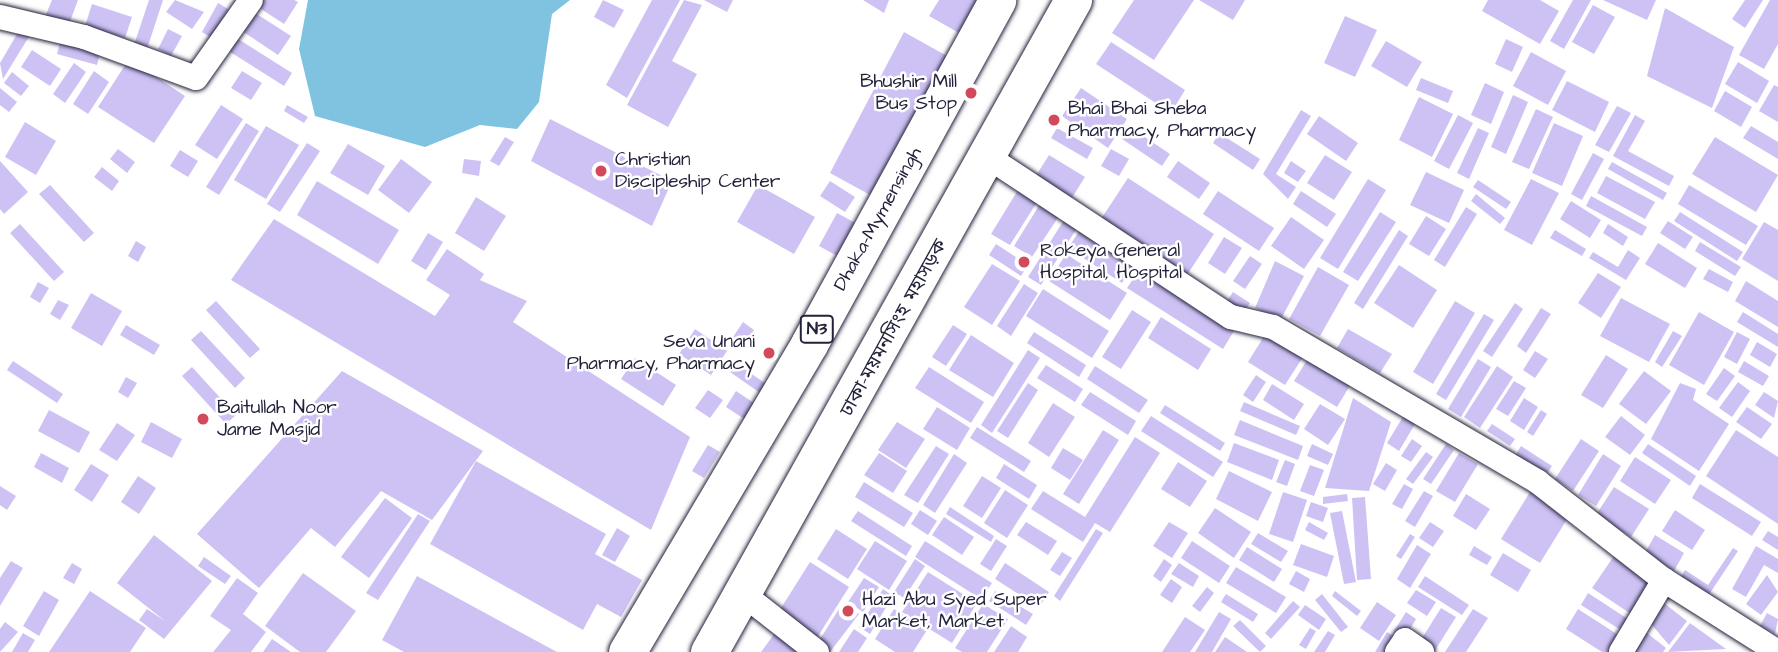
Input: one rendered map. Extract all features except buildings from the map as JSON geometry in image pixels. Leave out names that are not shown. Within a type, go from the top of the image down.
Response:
[{"type":"highway","name":"Dhaka-Mymensingh","points":[[626,652],[809,344],[997,0]]},
{"type":"highway","name":"ঢাকা-ময়মনসিংহ মহাসড়ক","points":[[709,652],[988,157],[1073,0]]},
{"type":"street","points":[[0,17],[84,37],[196,78],[251,0]]},
{"type":"street","points":[[988,157],[1231,317],[1273,327],[1538,482],[1664,580],[1778,652]]},
{"type":"street","points":[[1621,652],[1664,580]]},
{"type":"street","points":[[743,594],[817,652]]},
{"type":"street","points":[[1397,652],[1405,640],[1422,652]]},
{"type":"water","points":[[308,0],[570,0],[552,14],[539,102],[517,129],[480,125],[425,147],[315,116],[299,49]]},
{"type":"place","name":"Bhushir Mill Bus Stop","points":[[971,93]]},
{"type":"place","name":"Bhai Bhai Sheba Pharmacy, Pharmacy","points":[[1054,120]]},
{"type":"place","name":"Christian Discipleship Center","points":[[601,171]]},
{"type":"place","name":"Rokeya General Hospital, Hospital","points":[[1024,262]]},
{"type":"place","name":"Seva Unani Pharmacy, Pharmacy","points":[[769,353]]},
{"type":"place","name":"Baitullah Noor Jame Masjid","points":[[203,419]]},
{"type":"place","name":"Hazi Abu Syed Super Market, Market","points":[[848,611]]}]
